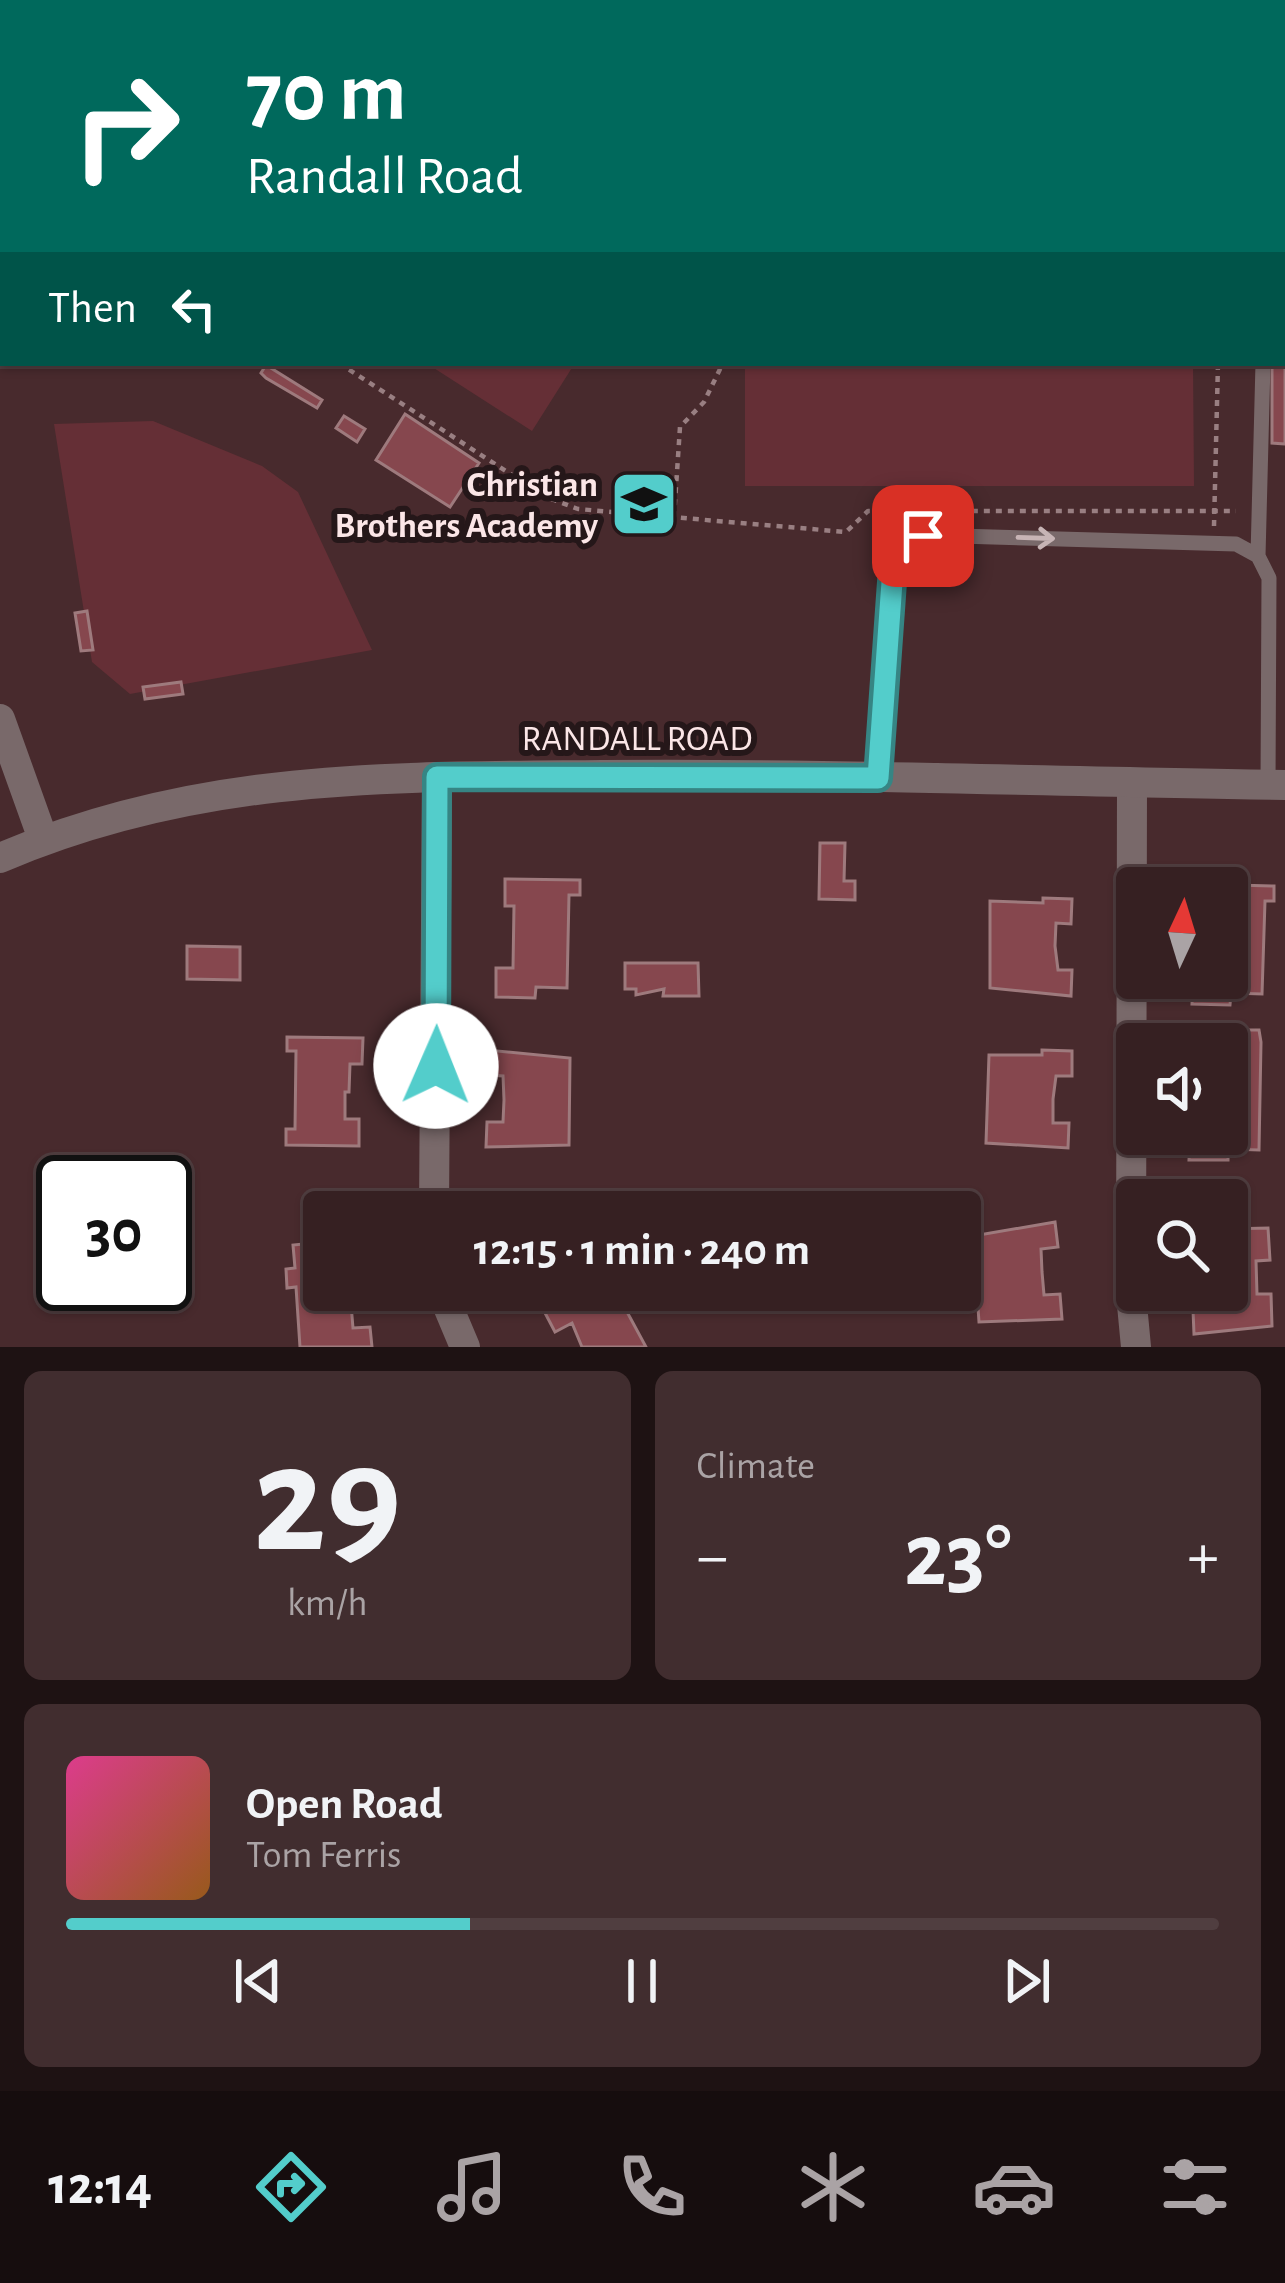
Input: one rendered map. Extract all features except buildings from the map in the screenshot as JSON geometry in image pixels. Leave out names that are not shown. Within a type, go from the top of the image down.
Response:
[{"type":"street","points":[[0,719],[43,839]]},
{"type":"street","name":"RANDALL ROAD","points":[[0,858],[43,839],[148,809],[279,783],[437,777],[1277,785]]},
{"type":"street","points":[[434,1191],[437,777]]},
{"type":"street","points":[[1132,783],[1131,1294],[1136,1347]]},
{"type":"street","points":[[450,1311],[465,1347]]},
{"type":"lane","points":[[1263,366],[1258,556],[1269,578],[1277,785]]},
{"type":"lane","points":[[878,778],[886,616],[902,550],[923,536],[1236,544],[1258,556]]},
{"type":"path","points":[[344,366],[546,496],[578,509],[846,532],[868,511],[1245,511],[1260,525]]},
{"type":"path","points":[[674,519],[680,427],[704,402],[722,366]]},
{"type":"path","points":[[1213,544],[1218,366]]},
{"type":"shaded area","points":[[431,366],[573,366],[532,431]]},
{"type":"shaded area","points":[[745,366],[1193,366],[1194,486],[745,486]]},
{"type":"shaded area","points":[[153,421],[262,466],[298,492],[372,650],[130,694],[92,662],[54,424]]},
{"type":"place","name":"Christian Brothers Academy","points":[[644,504]]},
{"type":"route","points":[[436,1066],[437,777],[878,778],[893,568],[902,550],[923,536]]}]
